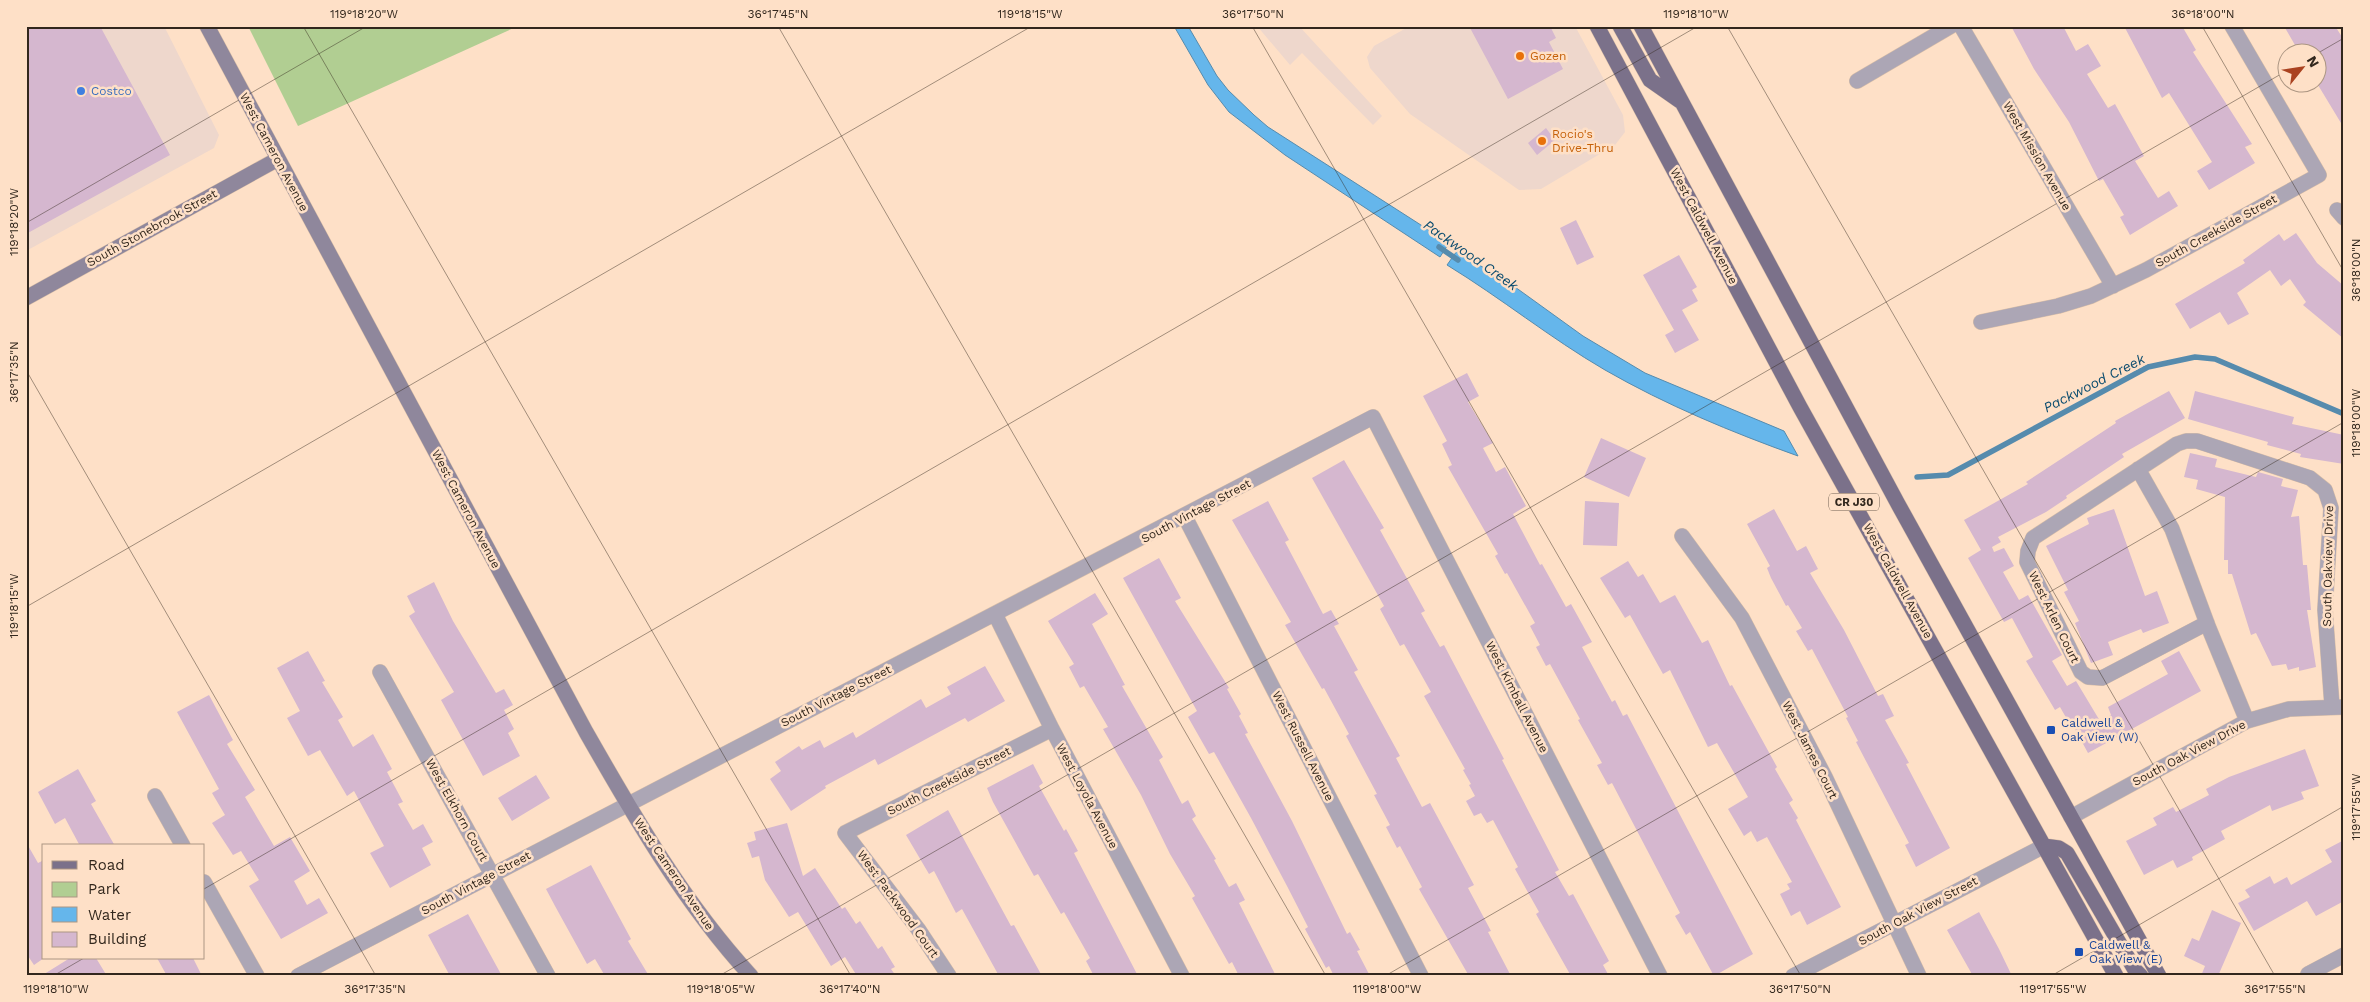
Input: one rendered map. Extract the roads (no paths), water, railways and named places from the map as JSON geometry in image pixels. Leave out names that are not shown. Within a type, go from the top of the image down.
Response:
[{"type":"main road","name":"West Caldwell Avenue","points":[[1597,26],[1800,406],[2116,976]]},
{"type":"main road","points":[[1620,26],[1650,80],[1682,103]]},
{"type":"main road","name":"CR J30","points":[[1641,26],[1898,504],[2159,976]]},
{"type":"main road","points":[[2044,846],[2060,848],[2067,853],[2135,970],[2141,976]]},
{"type":"street","name":"West Cameron Avenue","points":[[207,26],[627,804],[681,889],[715,935],[751,976]]},
{"type":"street","points":[[1857,81],[1951,26]]},
{"type":"street","name":"West Mission Avenue","points":[[1961,26],[2113,286]]},
{"type":"street","name":"South Creekside Street","points":[[1981,322],[2058,306],[2091,296],[2319,175],[2232,26]]},
{"type":"street","name":"South Stonebrook Street","points":[[26,298],[278,159]]},
{"type":"street","name":"South Vintage Street","points":[[298,976],[1374,417]]},
{"type":"street","name":"West Kimball Avenue","points":[[1374,417],[1660,976]]},
{"type":"street","name":"West Arlen Court","points":[[2208,623],[2102,678],[2088,677],[2081,672],[2027,562],[2028,551],[2033,538],[2138,469],[2186,441],[2197,441],[2210,445]]},
{"type":"street","name":"South Oakview Drive","points":[[2210,445],[2310,478],[2325,490],[2331,508],[2325,610],[2338,707]]},
{"type":"street","points":[[2138,469],[2172,528],[2247,721]]},
{"type":"street","name":"West Russell Avenue","points":[[1184,517],[1421,976]]},
{"type":"street","name":"West James Court","points":[[1682,536],[1742,618],[1825,777],[1919,976]]},
{"type":"street","name":"West Loyola Avenue","points":[[995,614],[1052,729],[1182,976]]},
{"type":"street","name":"West Elkhorn Court","points":[[380,672],[548,976]]},
{"type":"street","name":"South Oak View Drive","points":[[2071,817],[2247,721],[2289,709],[2338,707]]},
{"type":"street","name":"South Creekside Street","points":[[845,834],[1052,729]]},
{"type":"street","points":[[155,796],[182,844]]},
{"type":"street","name":"West Packwood Court","points":[[845,834],[918,929],[949,976]]},
{"type":"street","name":"South Oak View Street","points":[[1793,976],[2044,846]]},
{"type":"street","points":[[205,884],[257,976]]},
{"type":"street","points":[[2308,974],[2344,955]]},
{"type":"water","name":"Packwood Creek","points":[[1174,26],[1188,26],[1217,76],[1228,90],[1268,127],[1449,243],[1440,257],[1285,155],[1229,112],[1208,85]]},
{"type":"water","name":"Packwood Creek","points":[[1459,248],[1476,263],[1515,287],[1583,336],[1645,373],[1784,431],[1798,456],[1675,406],[1628,383],[1585,358],[1447,265]]},
{"type":"waterway","name":"Packwood Creek","points":[[1439,247],[1458,260]]},
{"type":"waterway","name":"Packwood Creek","points":[[1917,477],[1948,475],[2148,367],[2195,357],[2215,359],[2344,414]]},
{"type":"place","name":"Gozen","points":[[1520,56]]},
{"type":"place","name":"Costco","points":[[81,91]]},
{"type":"place","name":"Rocio's Drive-Thru","points":[[1542,141]]},
{"type":"place","name":"Caldwell & Oak View (W)","points":[[2051,730]]},
{"type":"place","name":"Caldwell & Oak View (E)","points":[[2079,952]]}]
